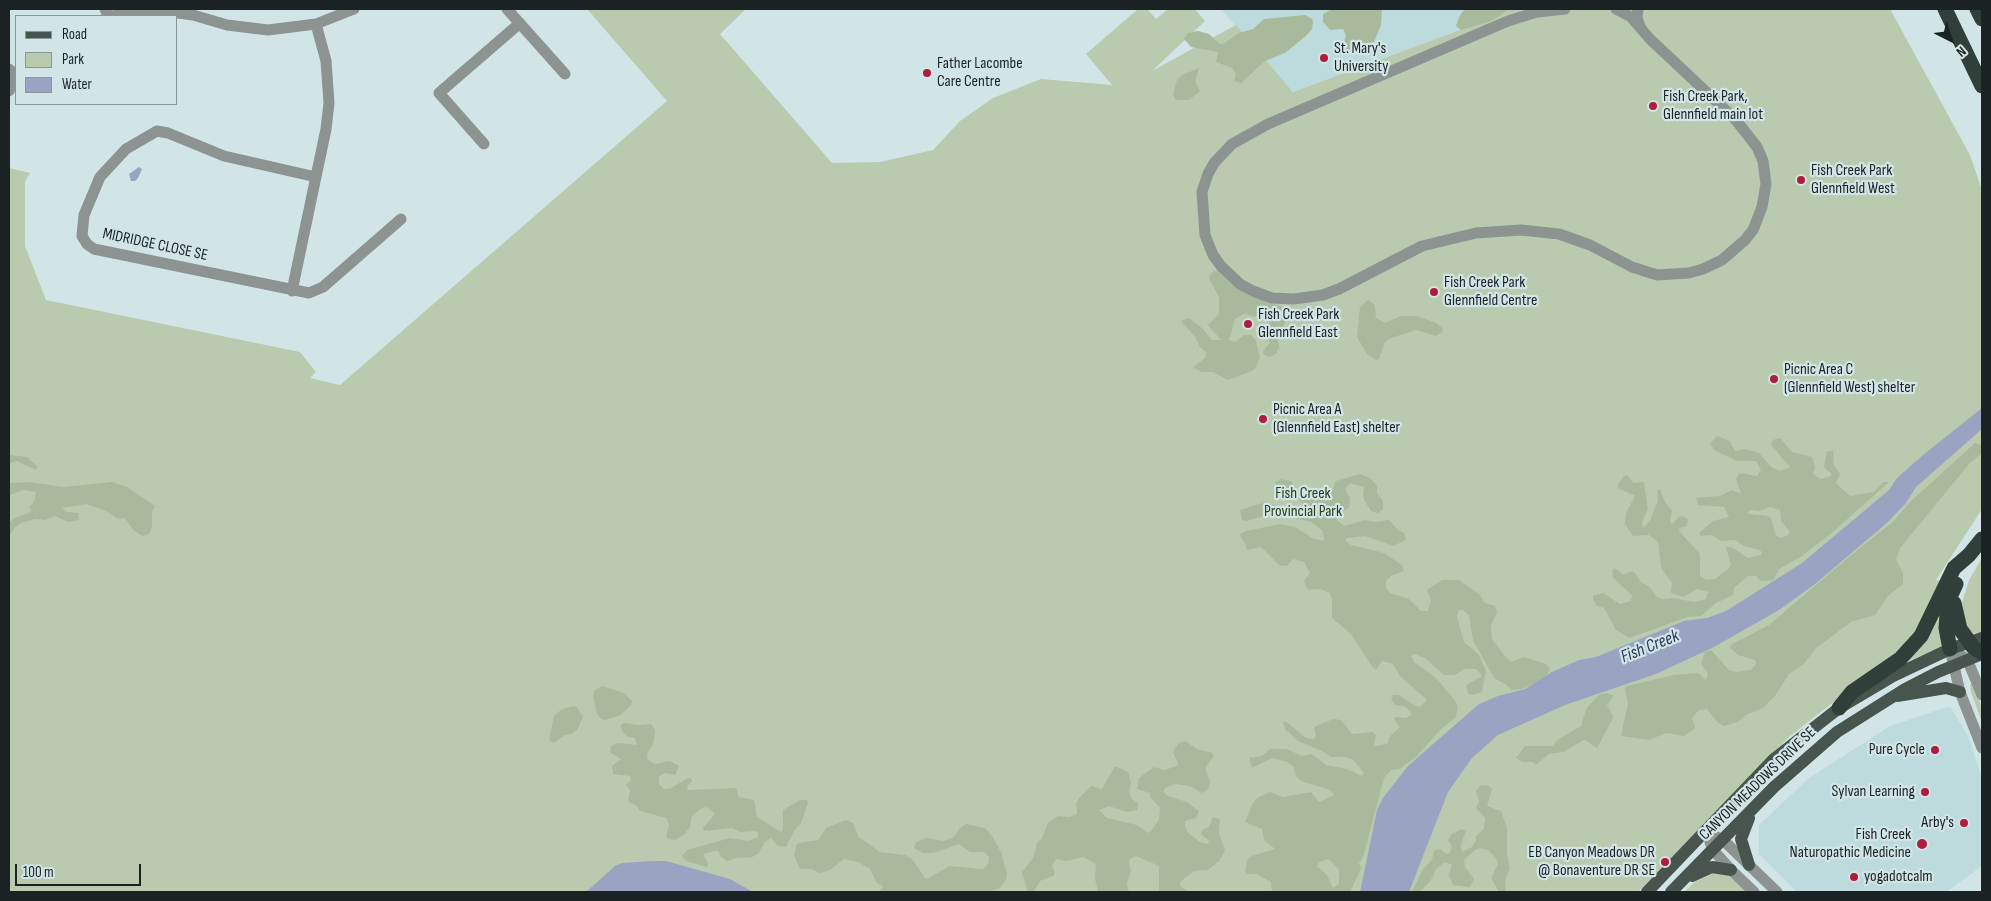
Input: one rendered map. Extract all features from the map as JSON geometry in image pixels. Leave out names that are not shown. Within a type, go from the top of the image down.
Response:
[{"type":"highway","points":[[1945,9],[1982,86]]},
{"type":"highway","points":[[1978,9],[1982,19]]},
{"type":"highway","points":[[1839,708],[1852,692],[1900,659],[1921,636],[1954,568],[1969,555],[1982,539]]},
{"type":"highway","points":[[1950,650],[1946,628],[1948,601],[1969,555]]},
{"type":"highway","points":[[1953,589],[1956,621],[1976,640],[1982,654]]},
{"type":"main road","name":"CANYON MEADOWS DRIVE SE","points":[[1647,892],[1774,759],[1839,708],[1893,676],[1976,640]]},
{"type":"main road","name":"CANYON MEADOWS DRIVE SE","points":[[1674,889],[1753,809],[1822,744],[1892,696],[1967,659],[1982,654]]},
{"type":"main road","points":[[1892,696],[1903,697],[1946,688],[1960,692]]},
{"type":"main road","points":[[1750,865],[1741,840],[1753,809]]},
{"type":"main road","points":[[1674,889],[1701,870],[1712,867],[1731,870]]},
{"type":"street","points":[[122,15],[159,11],[204,13],[227,25],[254,29],[287,29],[316,24],[354,9]]},
{"type":"street","points":[[508,9],[565,74]]},
{"type":"street","points":[[1565,9],[1537,12],[1508,21],[1268,124],[1232,144],[1214,162],[1202,192],[1205,234],[1213,255],[1221,266],[1240,284],[1267,297],[1279,299],[1310,298],[1339,289],[1409,251],[1435,241],[1476,232],[1520,230],[1548,232],[1572,238],[1632,267],[1657,275],[1679,275],[1712,266],[1734,252],[1754,227],[1765,196],[1766,184],[1763,161],[1757,147],[1740,125],[1642,30],[1629,15],[1616,9]]},
{"type":"street","points":[[1638,9],[1636,18],[1642,30]]},
{"type":"street","points":[[484,144],[439,93],[520,23]]},
{"type":"street","points":[[292,291],[326,129],[329,87],[326,61],[316,24]]},
{"type":"street","points":[[9,91],[15,80]]},
{"type":"street","name":"MIDRIDGE CLOSE SE","points":[[316,177],[224,156],[168,133],[156,132],[126,149],[105,171],[91,196],[82,224],[84,240],[94,249],[309,293],[319,291],[402,219]]},
{"type":"street","points":[[1950,650],[1967,659],[1982,695]]},
{"type":"street","points":[[1950,650],[1960,692],[1982,748]]},
{"type":"street","points":[[1704,831],[1723,840],[1777,892]]},
{"type":"street","points":[[1704,831],[1713,850],[1754,892]]},
{"type":"shaded area","name":"St. Mary's University","points":[[1221,9],[1504,9],[1484,21],[1293,92]]},
{"type":"shaded area","points":[[1950,706],[1968,736],[1982,778],[1982,866],[1946,892],[1797,892],[1759,854],[1759,825],[1809,778],[1890,726]]},
{"type":"green space","name":"Fish Creek Provincial Park","points":[[587,9],[746,9],[720,34],[832,163],[880,162],[933,150],[960,121],[993,98],[1041,79],[1112,85],[1086,54],[1138,9],[1147,9],[1156,19],[1168,9],[1195,9],[1205,21],[1152,71],[1236,25],[1293,92],[1484,21],[1504,9],[1890,9],[1970,155],[1982,190],[1982,509],[1936,580],[1941,581],[1911,641],[1789,737],[1638,892],[9,892],[9,168],[30,173],[25,182],[25,246],[46,300],[300,352],[316,372],[310,378],[340,385],[667,101]]},
{"type":"green space","points":[[1332,9],[1382,9],[1381,25],[1374,42],[1352,51],[1345,49],[1343,46],[1346,35],[1343,29],[1330,30],[1323,22],[1323,14]]},
{"type":"green space","points":[[1465,9],[1510,9],[1491,21],[1461,30],[1456,26],[1460,15]]},
{"type":"green space","points":[[1305,15],[1312,19],[1313,22],[1312,29],[1307,35],[1285,53],[1265,61],[1241,83],[1234,81],[1236,74],[1232,68],[1216,62],[1218,52],[1191,47],[1184,39],[1188,33],[1198,31],[1209,34],[1220,44],[1223,44],[1239,33],[1253,29],[1264,19]]},
{"type":"green space","points":[[1199,68],[1195,81],[1200,91],[1189,100],[1176,100],[1173,94],[1177,80],[1182,75]]},
{"type":"green space","points":[[1219,270],[1269,302],[1283,307],[1286,313],[1286,320],[1278,340],[1279,347],[1276,354],[1270,357],[1264,355],[1263,351],[1270,343],[1267,334],[1268,316],[1254,317],[1245,313],[1235,319],[1229,340],[1235,342],[1244,335],[1251,335],[1256,341],[1260,358],[1254,370],[1228,380],[1213,372],[1202,372],[1193,367],[1205,358],[1206,352],[1200,347],[1195,337],[1181,321],[1189,318],[1203,329],[1212,340],[1221,340],[1208,325],[1219,314],[1219,297],[1209,278],[1212,272]]},
{"type":"green space","points":[[1368,300],[1375,305],[1376,318],[1385,323],[1401,316],[1417,316],[1438,324],[1443,329],[1442,332],[1436,336],[1416,330],[1391,338],[1385,342],[1379,359],[1376,360],[1367,354],[1357,337],[1360,307]]},
{"type":"green space","points":[[1717,436],[1730,441],[1735,451],[1745,449],[1759,453],[1771,467],[1780,471],[1790,467],[1771,445],[1773,440],[1780,438],[1792,452],[1812,457],[1815,467],[1813,474],[1821,479],[1831,476],[1831,473],[1824,466],[1827,452],[1833,450],[1834,465],[1840,474],[1836,483],[1850,496],[1874,492],[1883,482],[1889,482],[1834,531],[1802,556],[1779,569],[1773,580],[1761,581],[1756,576],[1748,576],[1734,588],[1733,595],[1716,603],[1701,616],[1688,617],[1629,638],[1616,630],[1604,608],[1597,606],[1593,600],[1593,596],[1603,593],[1620,604],[1631,601],[1632,595],[1613,578],[1612,570],[1615,568],[1623,575],[1632,571],[1641,582],[1650,587],[1656,596],[1662,599],[1672,598],[1695,602],[1706,599],[1708,592],[1697,589],[1684,597],[1671,593],[1672,583],[1661,568],[1658,542],[1649,535],[1633,536],[1625,524],[1626,513],[1635,496],[1618,488],[1618,484],[1624,476],[1627,475],[1634,483],[1644,482],[1648,509],[1642,522],[1643,528],[1650,520],[1658,501],[1657,490],[1660,489],[1665,502],[1672,511],[1670,522],[1672,524],[1682,516],[1688,519],[1687,526],[1680,528],[1679,531],[1700,554],[1700,576],[1706,580],[1715,579],[1731,565],[1726,547],[1733,548],[1748,558],[1761,555],[1762,552],[1759,550],[1744,546],[1735,540],[1721,541],[1712,535],[1701,536],[1699,533],[1713,521],[1729,517],[1724,507],[1698,505],[1696,498],[1720,496],[1732,490],[1741,494],[1736,479],[1738,475],[1740,473],[1757,476],[1761,470],[1756,461],[1737,461],[1714,450],[1710,444]],"holes":[[[1770,507],[1780,510],[1781,521],[1790,532],[1781,538],[1776,536],[1769,516],[1748,514],[1749,510],[1760,511]]]},
{"type":"green space","points":[[1975,443],[1982,445],[1982,453],[1969,464],[1900,548],[1896,559],[1903,573],[1903,584],[1888,596],[1875,615],[1851,622],[1815,649],[1804,664],[1789,674],[1775,696],[1763,708],[1746,715],[1738,722],[1724,726],[1718,723],[1707,709],[1699,710],[1692,718],[1695,728],[1684,736],[1666,733],[1649,740],[1621,736],[1628,703],[1625,689],[1627,686],[1674,675],[1698,673],[1706,680],[1708,673],[1701,664],[1705,652],[1711,650],[1729,670],[1736,672],[1751,670],[1756,664],[1755,660],[1738,655],[1730,648],[1732,644],[1769,625],[1894,521],[1908,504]]},
{"type":"green space","points":[[10,455],[27,457],[38,467],[36,470],[16,461],[9,464]]},
{"type":"green space","points":[[1360,474],[1370,478],[1377,486],[1377,493],[1383,501],[1383,509],[1378,513],[1371,511],[1363,498],[1364,487],[1350,483],[1345,489],[1350,498],[1349,508],[1339,513],[1337,520],[1344,526],[1365,520],[1375,522],[1389,520],[1398,530],[1404,533],[1406,540],[1393,546],[1365,536],[1346,538],[1346,541],[1351,545],[1384,553],[1402,565],[1404,571],[1391,576],[1386,581],[1386,588],[1390,593],[1409,599],[1421,611],[1428,611],[1431,600],[1427,590],[1442,580],[1459,580],[1479,594],[1485,603],[1495,606],[1497,613],[1491,625],[1492,639],[1511,662],[1524,657],[1546,664],[1550,670],[1546,676],[1533,684],[1522,689],[1511,690],[1507,685],[1494,678],[1473,640],[1469,615],[1463,610],[1459,610],[1457,617],[1464,642],[1479,655],[1486,671],[1482,692],[1471,695],[1468,693],[1466,686],[1481,677],[1481,674],[1476,669],[1464,669],[1455,675],[1444,675],[1425,658],[1414,654],[1411,656],[1414,662],[1435,677],[1453,698],[1458,706],[1456,717],[1440,730],[1416,757],[1399,769],[1391,770],[1384,778],[1363,857],[1359,863],[1361,869],[1350,892],[1272,892],[1271,882],[1257,874],[1247,874],[1245,871],[1247,860],[1252,856],[1275,849],[1264,840],[1262,829],[1245,822],[1253,803],[1257,798],[1270,792],[1283,797],[1311,792],[1319,802],[1334,795],[1330,790],[1301,781],[1296,776],[1293,766],[1287,762],[1272,758],[1252,768],[1249,758],[1262,756],[1270,749],[1287,749],[1302,756],[1312,754],[1326,765],[1347,769],[1362,776],[1364,773],[1353,760],[1346,757],[1331,757],[1298,741],[1285,729],[1283,722],[1287,722],[1306,738],[1313,739],[1316,737],[1314,727],[1333,719],[1341,720],[1352,734],[1373,732],[1376,735],[1374,746],[1378,746],[1388,743],[1390,736],[1400,727],[1394,719],[1396,717],[1406,718],[1411,715],[1411,712],[1406,707],[1395,705],[1391,699],[1393,695],[1399,695],[1420,707],[1427,700],[1400,676],[1393,664],[1382,661],[1376,670],[1373,668],[1351,634],[1332,618],[1330,593],[1320,589],[1309,590],[1306,587],[1304,581],[1310,573],[1304,562],[1293,559],[1287,566],[1279,565],[1261,547],[1247,550],[1241,538],[1240,534],[1246,531],[1280,524],[1295,527],[1314,539],[1324,541],[1323,531],[1311,522],[1275,513],[1246,521],[1242,520],[1240,510],[1265,502],[1289,509],[1302,506],[1302,502],[1297,498],[1279,493],[1275,483],[1280,479],[1291,481],[1296,490],[1321,490],[1328,494],[1331,493],[1336,481]],"holes":[[[1329,859],[1339,870],[1339,884],[1333,888],[1327,875],[1317,866],[1319,862]]]},
{"type":"green space","points":[[29,482],[63,487],[112,482],[127,487],[155,506],[152,512],[152,527],[149,534],[142,536],[133,530],[125,518],[118,519],[106,511],[86,504],[62,508],[67,512],[78,513],[79,520],[68,522],[55,516],[45,520],[35,519],[21,523],[15,527],[9,536],[9,523],[14,518],[29,513],[31,510],[29,507],[34,502],[36,492],[23,490],[10,495],[9,502],[9,483]]},
{"type":"green space","points":[[1982,558],[1982,632],[1972,634],[1965,624],[1962,603],[1969,580]]},
{"type":"green space","points":[[1939,614],[1944,646],[1908,661],[1906,659]]},
{"type":"green space","points":[[1974,683],[1982,709],[1982,722],[1971,692],[1970,684]]},
{"type":"green space","points":[[602,686],[624,693],[632,701],[631,705],[621,715],[605,720],[601,719],[597,714],[593,696],[595,690]]},
{"type":"green space","points":[[1606,693],[1614,695],[1607,705],[1613,716],[1597,748],[1585,740],[1563,752],[1549,754],[1536,765],[1533,762],[1522,762],[1516,758],[1525,746],[1553,746],[1557,740],[1581,726],[1586,709],[1599,695]]},
{"type":"green space","points":[[573,706],[577,707],[583,717],[577,730],[572,734],[565,735],[554,743],[551,742],[549,739],[554,716],[562,709]]},
{"type":"green space","points":[[623,723],[651,724],[655,730],[653,744],[647,754],[648,760],[655,764],[670,761],[679,766],[675,775],[665,773],[659,776],[659,784],[664,789],[671,788],[688,778],[691,778],[692,782],[687,786],[688,790],[736,788],[739,797],[754,800],[757,817],[781,832],[783,829],[783,810],[800,800],[807,800],[808,803],[801,823],[794,831],[786,847],[778,846],[771,838],[765,842],[758,854],[752,857],[727,861],[721,857],[718,851],[714,851],[703,854],[708,863],[707,867],[686,861],[682,856],[687,850],[730,838],[748,841],[758,837],[758,833],[755,831],[741,832],[732,828],[704,831],[703,828],[715,814],[707,807],[700,809],[692,816],[690,827],[684,835],[675,840],[668,839],[666,836],[669,825],[666,818],[640,811],[637,806],[628,801],[630,790],[626,785],[631,780],[630,776],[613,774],[612,766],[621,759],[610,752],[611,746],[618,743],[637,745],[635,738],[628,737],[623,732],[620,726]]},
{"type":"green space","points":[[1185,741],[1197,749],[1212,753],[1214,756],[1205,768],[1210,782],[1208,789],[1202,793],[1190,786],[1175,784],[1165,788],[1163,792],[1168,796],[1187,802],[1199,811],[1196,818],[1185,821],[1185,826],[1188,833],[1200,842],[1208,844],[1209,841],[1201,834],[1202,830],[1209,827],[1213,817],[1220,819],[1219,833],[1225,851],[1219,861],[1208,870],[1194,871],[1180,882],[1180,886],[1188,892],[1159,892],[1159,866],[1136,856],[1130,859],[1129,862],[1131,870],[1127,884],[1129,892],[1098,892],[1095,879],[1096,864],[1083,857],[1066,861],[1056,859],[1052,866],[1055,873],[1053,876],[1040,881],[1034,892],[1028,892],[1022,872],[1033,858],[1037,843],[1042,838],[1048,823],[1058,816],[1069,817],[1077,814],[1076,803],[1080,797],[1091,786],[1102,789],[1115,766],[1128,772],[1131,782],[1129,792],[1132,799],[1138,803],[1137,810],[1127,812],[1109,806],[1099,810],[1107,818],[1137,825],[1148,833],[1151,831],[1159,819],[1160,808],[1150,797],[1150,793],[1137,789],[1139,778],[1154,767],[1165,770],[1176,766],[1178,763],[1173,753],[1174,750],[1178,744]]},
{"type":"green space","points":[[1481,785],[1489,786],[1492,789],[1487,806],[1501,811],[1507,828],[1507,854],[1510,868],[1505,881],[1506,892],[1499,892],[1491,878],[1498,864],[1496,858],[1488,850],[1481,848],[1475,850],[1464,860],[1465,867],[1474,879],[1470,887],[1453,885],[1449,875],[1452,865],[1445,862],[1436,869],[1430,882],[1419,892],[1412,892],[1423,869],[1432,860],[1434,850],[1441,849],[1446,854],[1450,853],[1452,846],[1448,840],[1452,834],[1462,829],[1466,831],[1461,845],[1462,852],[1472,847],[1476,840],[1475,837],[1484,829],[1485,818],[1476,808],[1479,801],[1476,791]]},
{"type":"green space","points":[[846,820],[853,823],[859,837],[880,852],[905,855],[912,859],[926,879],[950,866],[983,869],[988,864],[989,857],[984,852],[970,852],[959,844],[933,853],[923,853],[914,848],[916,842],[926,838],[944,841],[954,837],[960,828],[966,824],[985,828],[1001,852],[1007,873],[1006,880],[1000,888],[989,892],[879,892],[883,886],[877,883],[870,869],[858,862],[844,859],[830,870],[820,873],[811,869],[800,869],[794,856],[796,845],[818,840],[826,828]]},
{"type":"green space","points":[[1717,872],[1728,875],[1747,892],[1684,892],[1695,882]]},
{"type":"water","points":[[139,167],[142,169],[138,178],[135,181],[131,181],[129,174]]},
{"type":"water","name":"Fish Creek","points":[[1982,408],[1982,429],[1916,487],[1906,503],[1888,522],[1815,584],[1779,610],[1714,647],[1656,674],[1565,705],[1498,735],[1472,758],[1448,792],[1409,892],[1360,892],[1377,810],[1383,798],[1408,766],[1479,704],[1498,696],[1525,689],[1552,672],[1579,660],[1596,657],[1684,621],[1707,618],[1726,611],[1802,563],[1889,490],[1897,478],[1923,455]]},
{"type":"water","points":[[666,861],[730,879],[753,892],[586,892],[615,866],[622,863]]},
{"type":"place","name":"St. Mary's University","points":[[1324,58]]},
{"type":"place","name":"Father Lacombe Care Centre","points":[[927,73]]},
{"type":"place","name":"Fish Creek Park, Glennfield main lot","points":[[1653,106]]},
{"type":"place","name":"Fish Creek Park Glennfield West","points":[[1801,180]]},
{"type":"place","name":"Fish Creek Park Glennfield Centre","points":[[1434,292]]},
{"type":"place","name":"Fish Creek Park Glennfield East","points":[[1248,324]]},
{"type":"place","name":"Picnic Area C (Glennfield West) shelter","points":[[1774,379]]},
{"type":"place","name":"Picnic Area A (Glennfield East) shelter","points":[[1263,419]]},
{"type":"place","name":"Pure Cycle","points":[[1935,750]]},
{"type":"place","name":"Sylvan Learning","points":[[1925,792]]},
{"type":"place","name":"Arby's","points":[[1964,823]]},
{"type":"place","name":"Fish Creek Naturopathic Medicine","points":[[1922,844]]},
{"type":"place","name":"EB Canyon Meadows DR @ Bonaventure DR SE","points":[[1665,862]]},
{"type":"place","name":"yogadotcalm","points":[[1854,877]]}]
